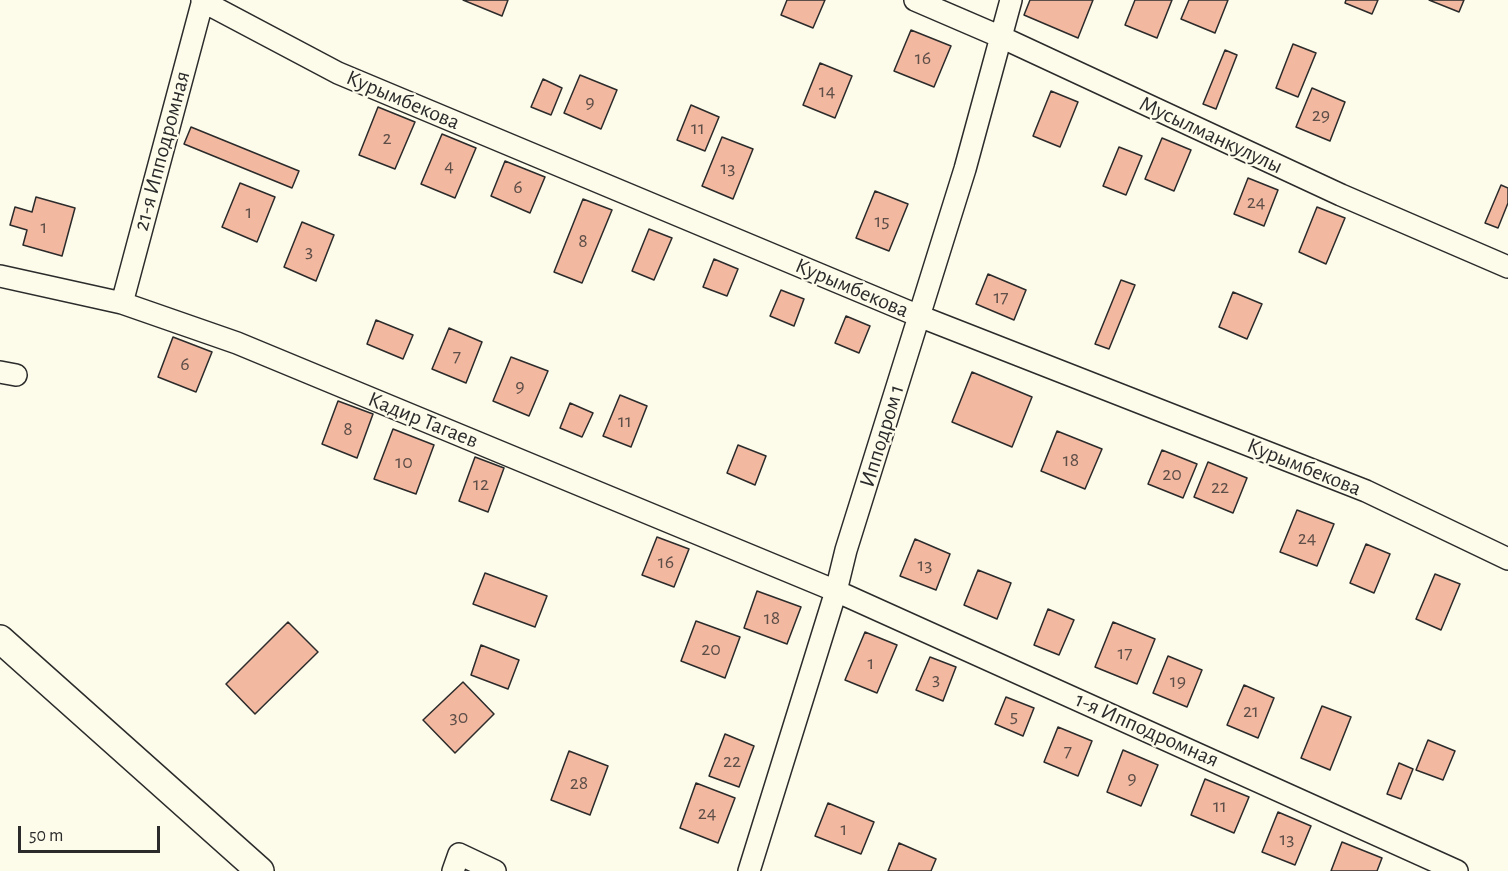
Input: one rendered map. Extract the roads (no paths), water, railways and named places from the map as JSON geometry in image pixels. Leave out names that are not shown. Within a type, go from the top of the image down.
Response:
[{"type":"main road","points":[[0,639],[260,871]]},
{"type":"street","name":"Мусылманкулулы","points":[[915,0],[1001,37],[1341,195],[1508,267]]},
{"type":"street","name":"Ипподром 1","points":[[750,871],[836,591],[846,550],[965,169],[1011,0]]},
{"type":"street","name":"21-я Ипподромная","points":[[122,303],[202,1]]},
{"type":"street","name":"Курымбекова","points":[[202,1],[339,74],[919,316],[1366,491],[1508,559]]},
{"type":"street","name":"Кадир Тагаев","points":[[0,276],[122,303],[237,343],[836,591]]},
{"type":"street","name":"1-я Ипподромная","points":[[836,591],[1457,871]]},
{"type":"street","points":[[453,871],[459,854],[495,871]]}]
